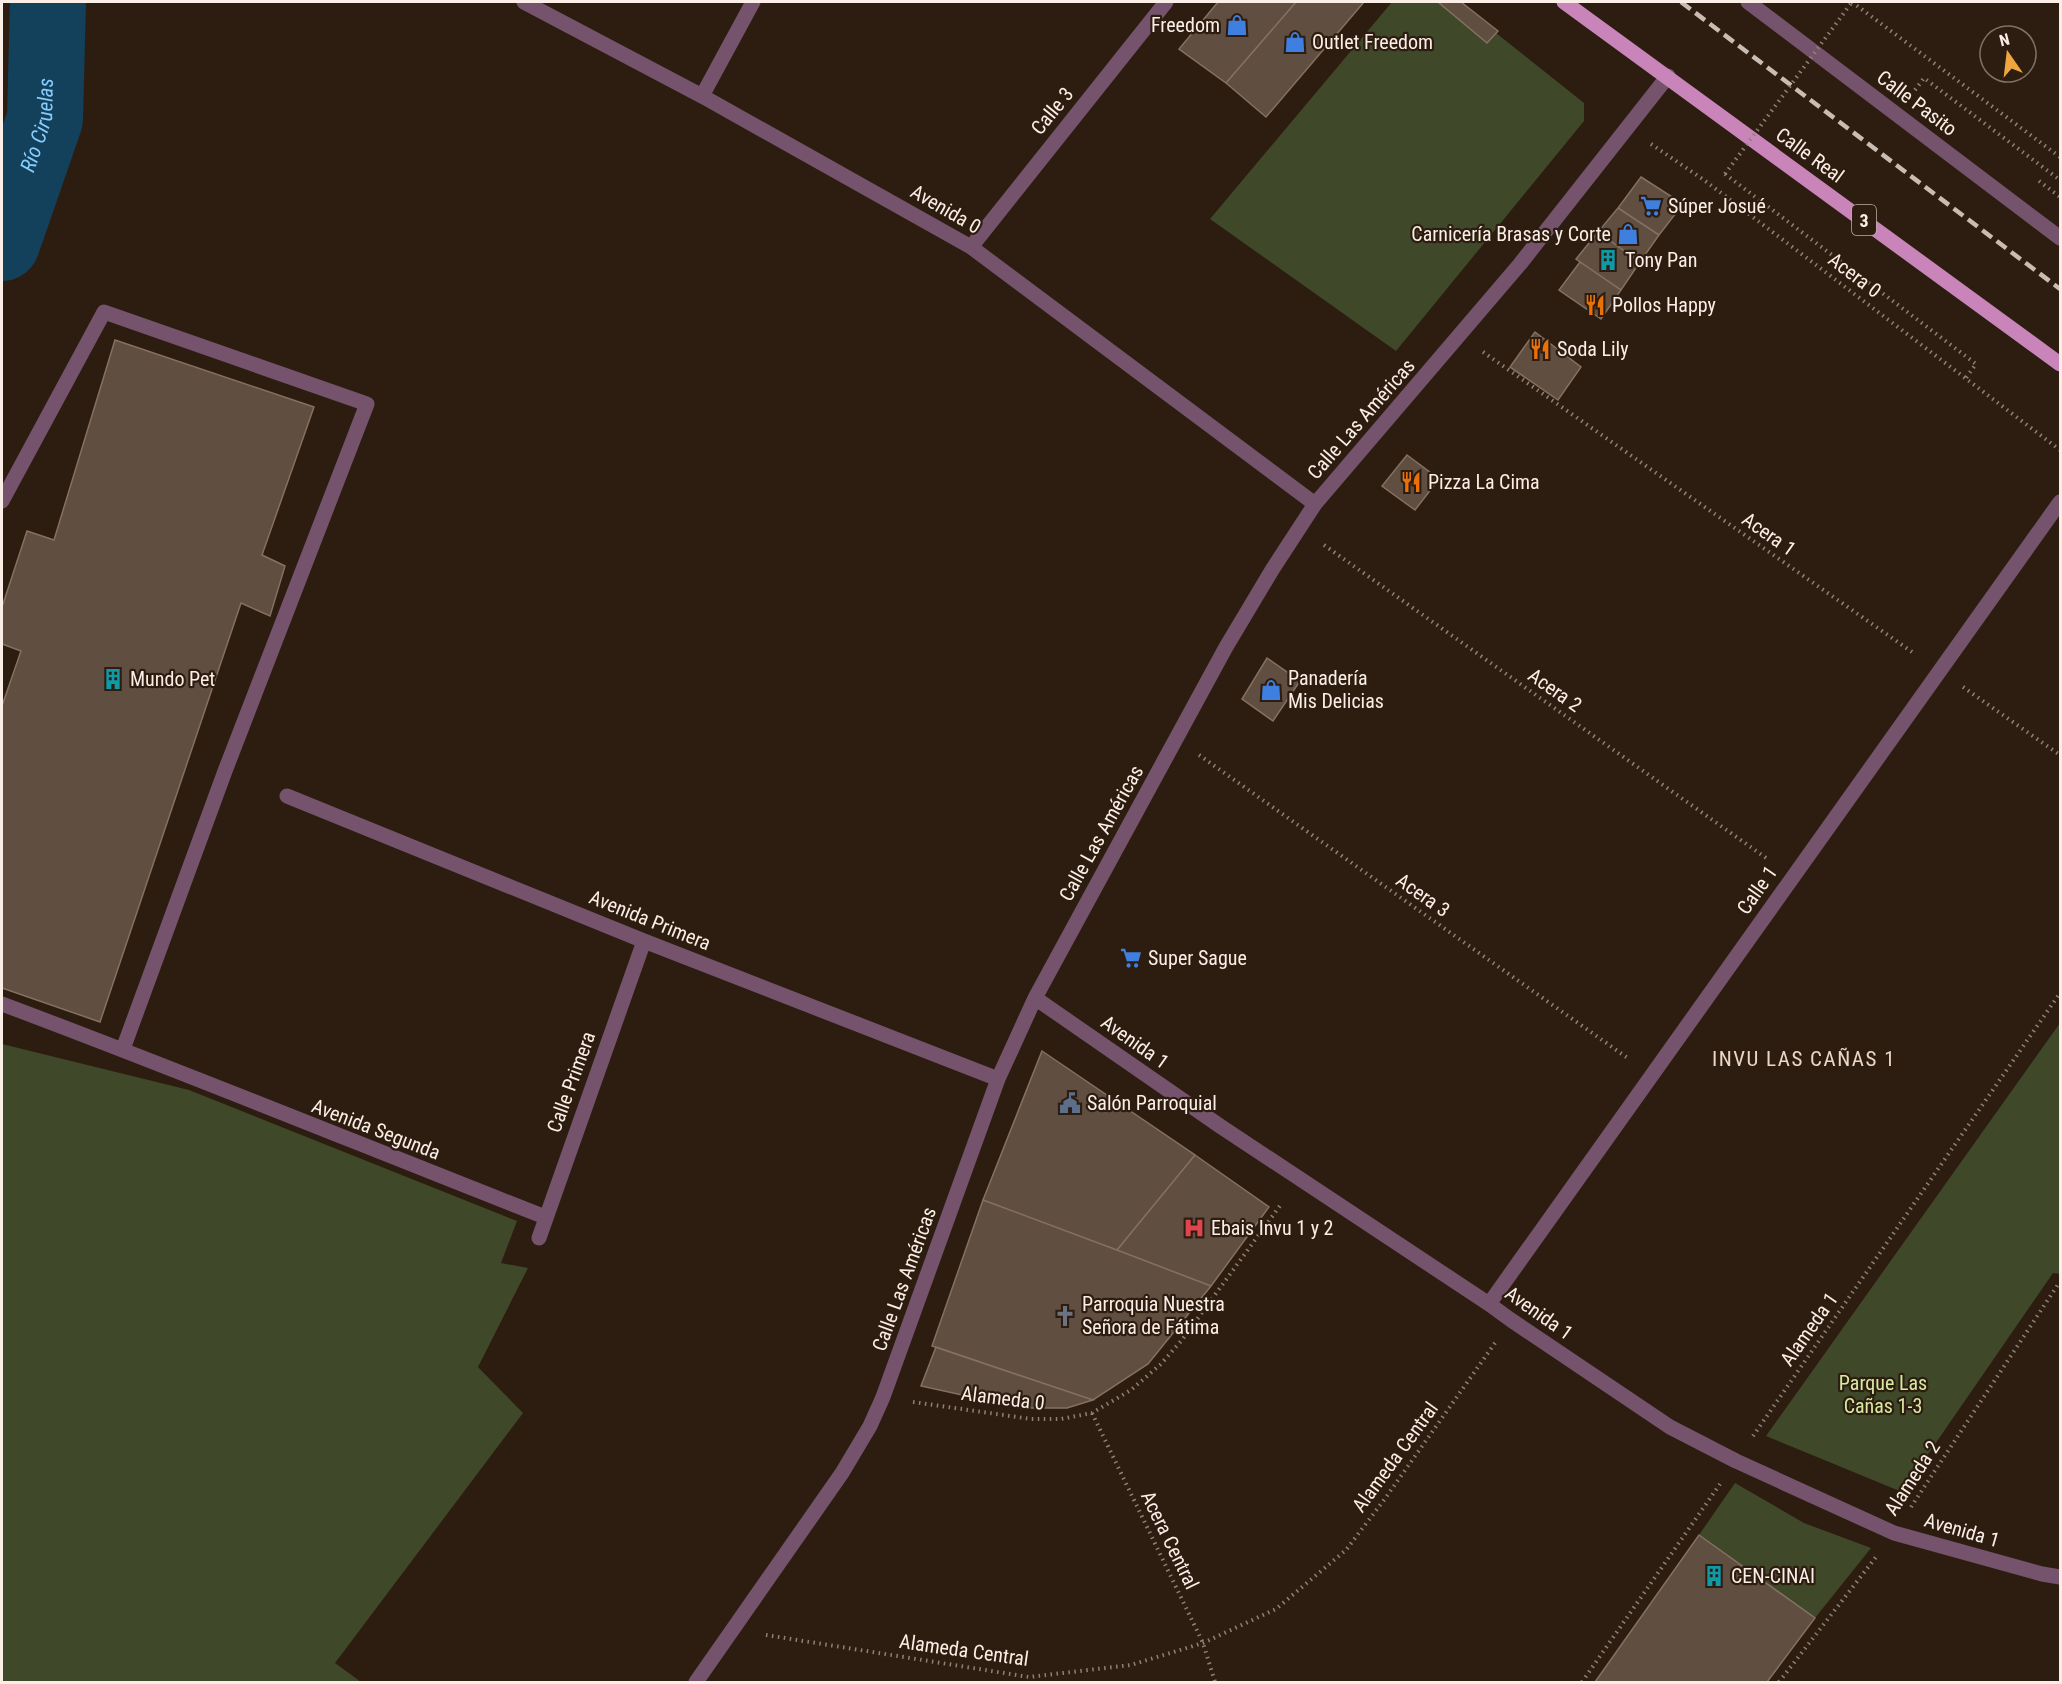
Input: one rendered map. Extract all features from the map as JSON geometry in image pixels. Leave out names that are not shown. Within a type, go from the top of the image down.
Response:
[{"type":"main road","name":"Calle Real","points":[[1564,2],[2061,364]]},
{"type":"street","name":"Avenida 0","points":[[524,2],[702,96],[971,247],[1315,504]]},
{"type":"street","points":[[702,96],[753,2]]},
{"type":"street","name":"Calle 3","points":[[971,247],[1166,2]]},
{"type":"street","name":"Calle Pasito","points":[[1748,2],[2061,238]]},
{"type":"street","name":"Calle Las Américas","points":[[696,1683],[842,1473],[870,1426],[883,1397],[998,1079],[1035,998],[1232,637],[1315,504],[1460,336],[1628,129],[1668,76]]},
{"type":"street","points":[[2,501],[104,312],[367,405],[225,771],[123,1049]]},
{"type":"street","name":"Calle 1","points":[[1489,1304],[2061,502]]},
{"type":"street","name":"Avenida Primera","points":[[287,796],[998,1079]]},
{"type":"street","name":"Calle Primera","points":[[539,1238],[644,940]]},
{"type":"street","name":"Avenida 1","points":[[1035,998],[1299,1179],[1670,1427],[1736,1461],[1894,1533],[2042,1574],[2061,1577]]},
{"type":"street","name":"Avenida Segunda","points":[[2,1004],[123,1049],[192,1079],[545,1218]]},
{"type":"path","points":[[1966,378],[1976,364],[1725,174],[1852,2],[2061,157]]},
{"type":"path","points":[[1914,90],[1923,78],[2061,180]]},
{"type":"path","name":"Acera 0","points":[[1628,129],[1704,180],[2061,450]]},
{"type":"path","name":"Acera 1","points":[[1460,336],[2061,756]]},
{"type":"path","name":"Acera 2","points":[[1299,527],[1793,877]]},
{"type":"path","name":"Acera 3","points":[[1177,739],[1652,1075]]},
{"type":"path","name":"Alameda 1","points":[[1582,1683],[2061,993]]},
{"type":"path","name":"Alameda 0","points":[[883,1397],[1031,1419],[1061,1419],[1092,1413],[1131,1390],[1161,1364],[1299,1179]]},
{"type":"path","name":"Alameda 2","points":[[1779,1683],[1894,1533],[2060,1283]]},
{"type":"path","name":"Alameda Central","points":[[733,1630],[1029,1677],[1131,1665],[1203,1643],[1276,1609],[1346,1550],[1384,1500],[1510,1320]]},
{"type":"path","name":"Acera Central","points":[[1092,1413],[1203,1643],[1215,1683]]},
{"type":"green space","points":[[1392,2],[1438,2],[1487,42],[1496,33],[1584,103],[1584,121],[1396,351],[1210,219]]},
{"type":"green space","name":"Parque Las Cañas 1-3","points":[[2060,1023],[2060,1274],[2053,1273],[1902,1492],[1766,1436]]},
{"type":"green space","points":[[2,1044],[189,1090],[517,1221],[501,1263],[528,1268],[478,1367],[523,1413],[335,1663],[361,1682],[2,1682]]},
{"type":"green space","points":[[1735,1483],[1804,1523],[1871,1548],[1815,1618],[1699,1535]]},
{"type":"building","name":"Freedom","points":[[1218,2],[1296,2],[1226,83],[1179,49]]},
{"type":"building","name":"Outlet Freedom","points":[[1296,2],[1364,2],[1266,117],[1226,83]]},
{"type":"building","points":[[1438,2],[1461,2],[1498,31],[1487,43]]},
{"type":"building","name":"Súper Josué","points":[[1641,177],[1683,204],[1659,235],[1618,208]]},
{"type":"building","name":"Carnicería Brasas y Corte","points":[[1618,208],[1659,235],[1640,262],[1598,232]]},
{"type":"building","name":"Tony Pan","points":[[1598,232],[1640,262],[1621,290],[1576,259]]},
{"type":"building","name":"Pollos Happy","points":[[1580,262],[1621,290],[1601,319],[1559,290]]},
{"type":"building","name":"Soda Lily","points":[[1535,332],[1581,367],[1558,400],[1510,367]]},
{"type":"building","name":"Mundo Pet","points":[[115,340],[314,407],[262,555],[285,566],[270,616],[241,603],[100,1022],[2,988],[2,706],[21,651],[2,644],[2,607],[27,531],[54,540]]},
{"type":"building","name":"Pizza La Cima","points":[[1407,455],[1439,479],[1415,510],[1382,486]]},
{"type":"building","name":"Panadería Mis Delicias","points":[[1267,658],[1300,681],[1273,721],[1242,699]]},
{"type":"building","name":"Salón Parroquial","points":[[1042,1051],[1195,1155],[1117,1250],[983,1200]]},
{"type":"building","name":"Ebais Invu 1 y 2","points":[[1195,1155],[1269,1207],[1211,1286],[1117,1250]]},
{"type":"building","name":"Parroquia Nuestra Señora de Fátima","points":[[983,1200],[1211,1286],[1148,1364],[1093,1400],[932,1346]]},
{"type":"building","points":[[936,1347],[1093,1400],[1067,1408],[1021,1408],[921,1386]]},
{"type":"building","name":"CEN-CINAI","points":[[1699,1535],[1815,1618],[1767,1682],[1595,1682]]},
{"type":"waterway","name":"Río Ciruelas","points":[[2,243],[45,119],[48,2]]},
{"type":"railway","points":[[1681,2],[2060,289]]},
{"type":"place","name":"Freedom","points":[[1237,25]]},
{"type":"place","name":"Outlet Freedom","points":[[1295,42]]},
{"type":"place","name":"Súper Josué","points":[[1651,206]]},
{"type":"place","name":"Carnicería Brasas y Corte","points":[[1628,234]]},
{"type":"place","name":"Tony Pan","points":[[1608,260]]},
{"type":"place","name":"Pollos Happy","points":[[1595,305]]},
{"type":"place","name":"Soda Lily","points":[[1540,349]]},
{"type":"place","name":"Pizza La Cima","points":[[1411,482]]},
{"type":"place","name":"Mundo Pet","points":[[113,679]]},
{"type":"place","name":"Panadería Mis Delicias","points":[[1271,690]]},
{"type":"place","name":"Super Sague","points":[[1131,958]]},
{"type":"place","name":"Salón Parroquial","points":[[1070,1103]]},
{"type":"place","name":"Ebais Invu 1 y 2","points":[[1194,1228]]},
{"type":"place","name":"Parroquia Nuestra Señora de Fátima","points":[[1065,1316]]},
{"type":"place","name":"CEN-CINAI","points":[[1714,1576]]},
{"type":"district","name":"INVU LAS CAÑAS 1","points":[[1804,1059]]}]
